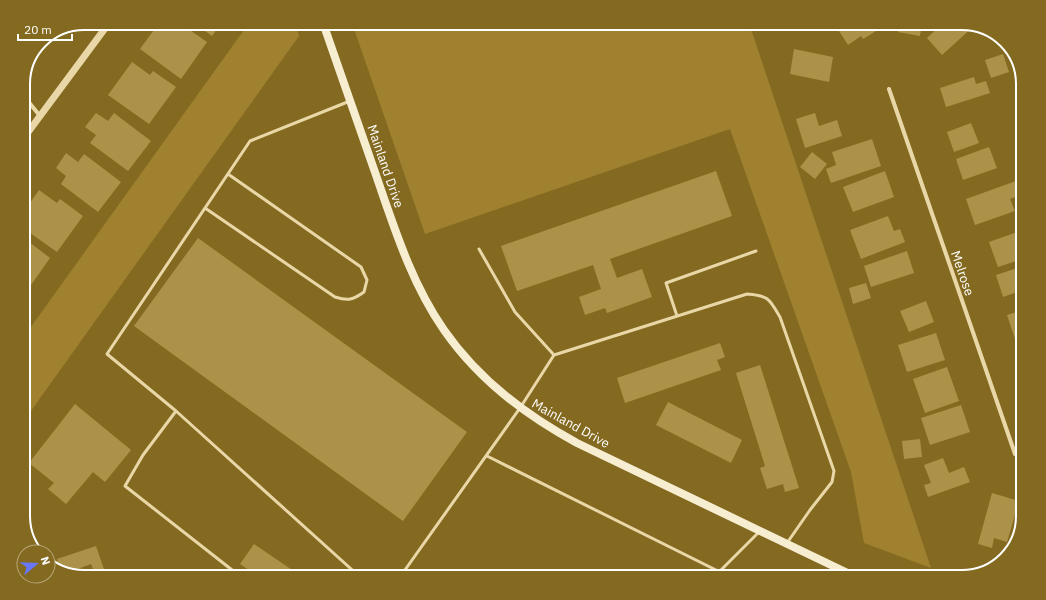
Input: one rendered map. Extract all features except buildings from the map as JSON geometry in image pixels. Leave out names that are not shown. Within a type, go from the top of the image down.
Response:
[{"type":"main road","name":"Mainland Drive","points":[[325,30],[400,243],[425,299],[444,330],[467,359],[492,385],[520,408],[551,429],[577,443],[841,570]]},
{"type":"street","points":[[30,130],[104,30]]},
{"type":"street","name":"Melrose","points":[[889,89],[1015,454],[1016,453]]},
{"type":"street","points":[[30,104],[40,116]]},
{"type":"lane","points":[[350,101],[250,141],[107,354],[176,411],[352,570]]},
{"type":"lane","points":[[205,208],[335,297],[345,300],[356,298],[364,292],[367,280],[361,268],[228,174]]},
{"type":"lane","points":[[479,249],[515,312],[554,355]]},
{"type":"lane","points":[[677,316],[666,283],[756,251]]},
{"type":"lane","points":[[405,570],[487,456],[554,355],[747,294],[763,295],[772,303],[780,318],[834,472],[832,482],[786,544]]},
{"type":"lane","points":[[176,411],[143,455],[125,486],[231,570]]},
{"type":"lane","points":[[487,456],[715,570]]},
{"type":"lane","points":[[721,570],[761,531]]},
{"type":"shaded area","points":[[244,30],[298,30],[299,36],[30,412],[30,328]]},
{"type":"shaded area","points":[[354,30],[751,30],[931,568],[864,543],[851,472],[730,129],[425,234]]}]
